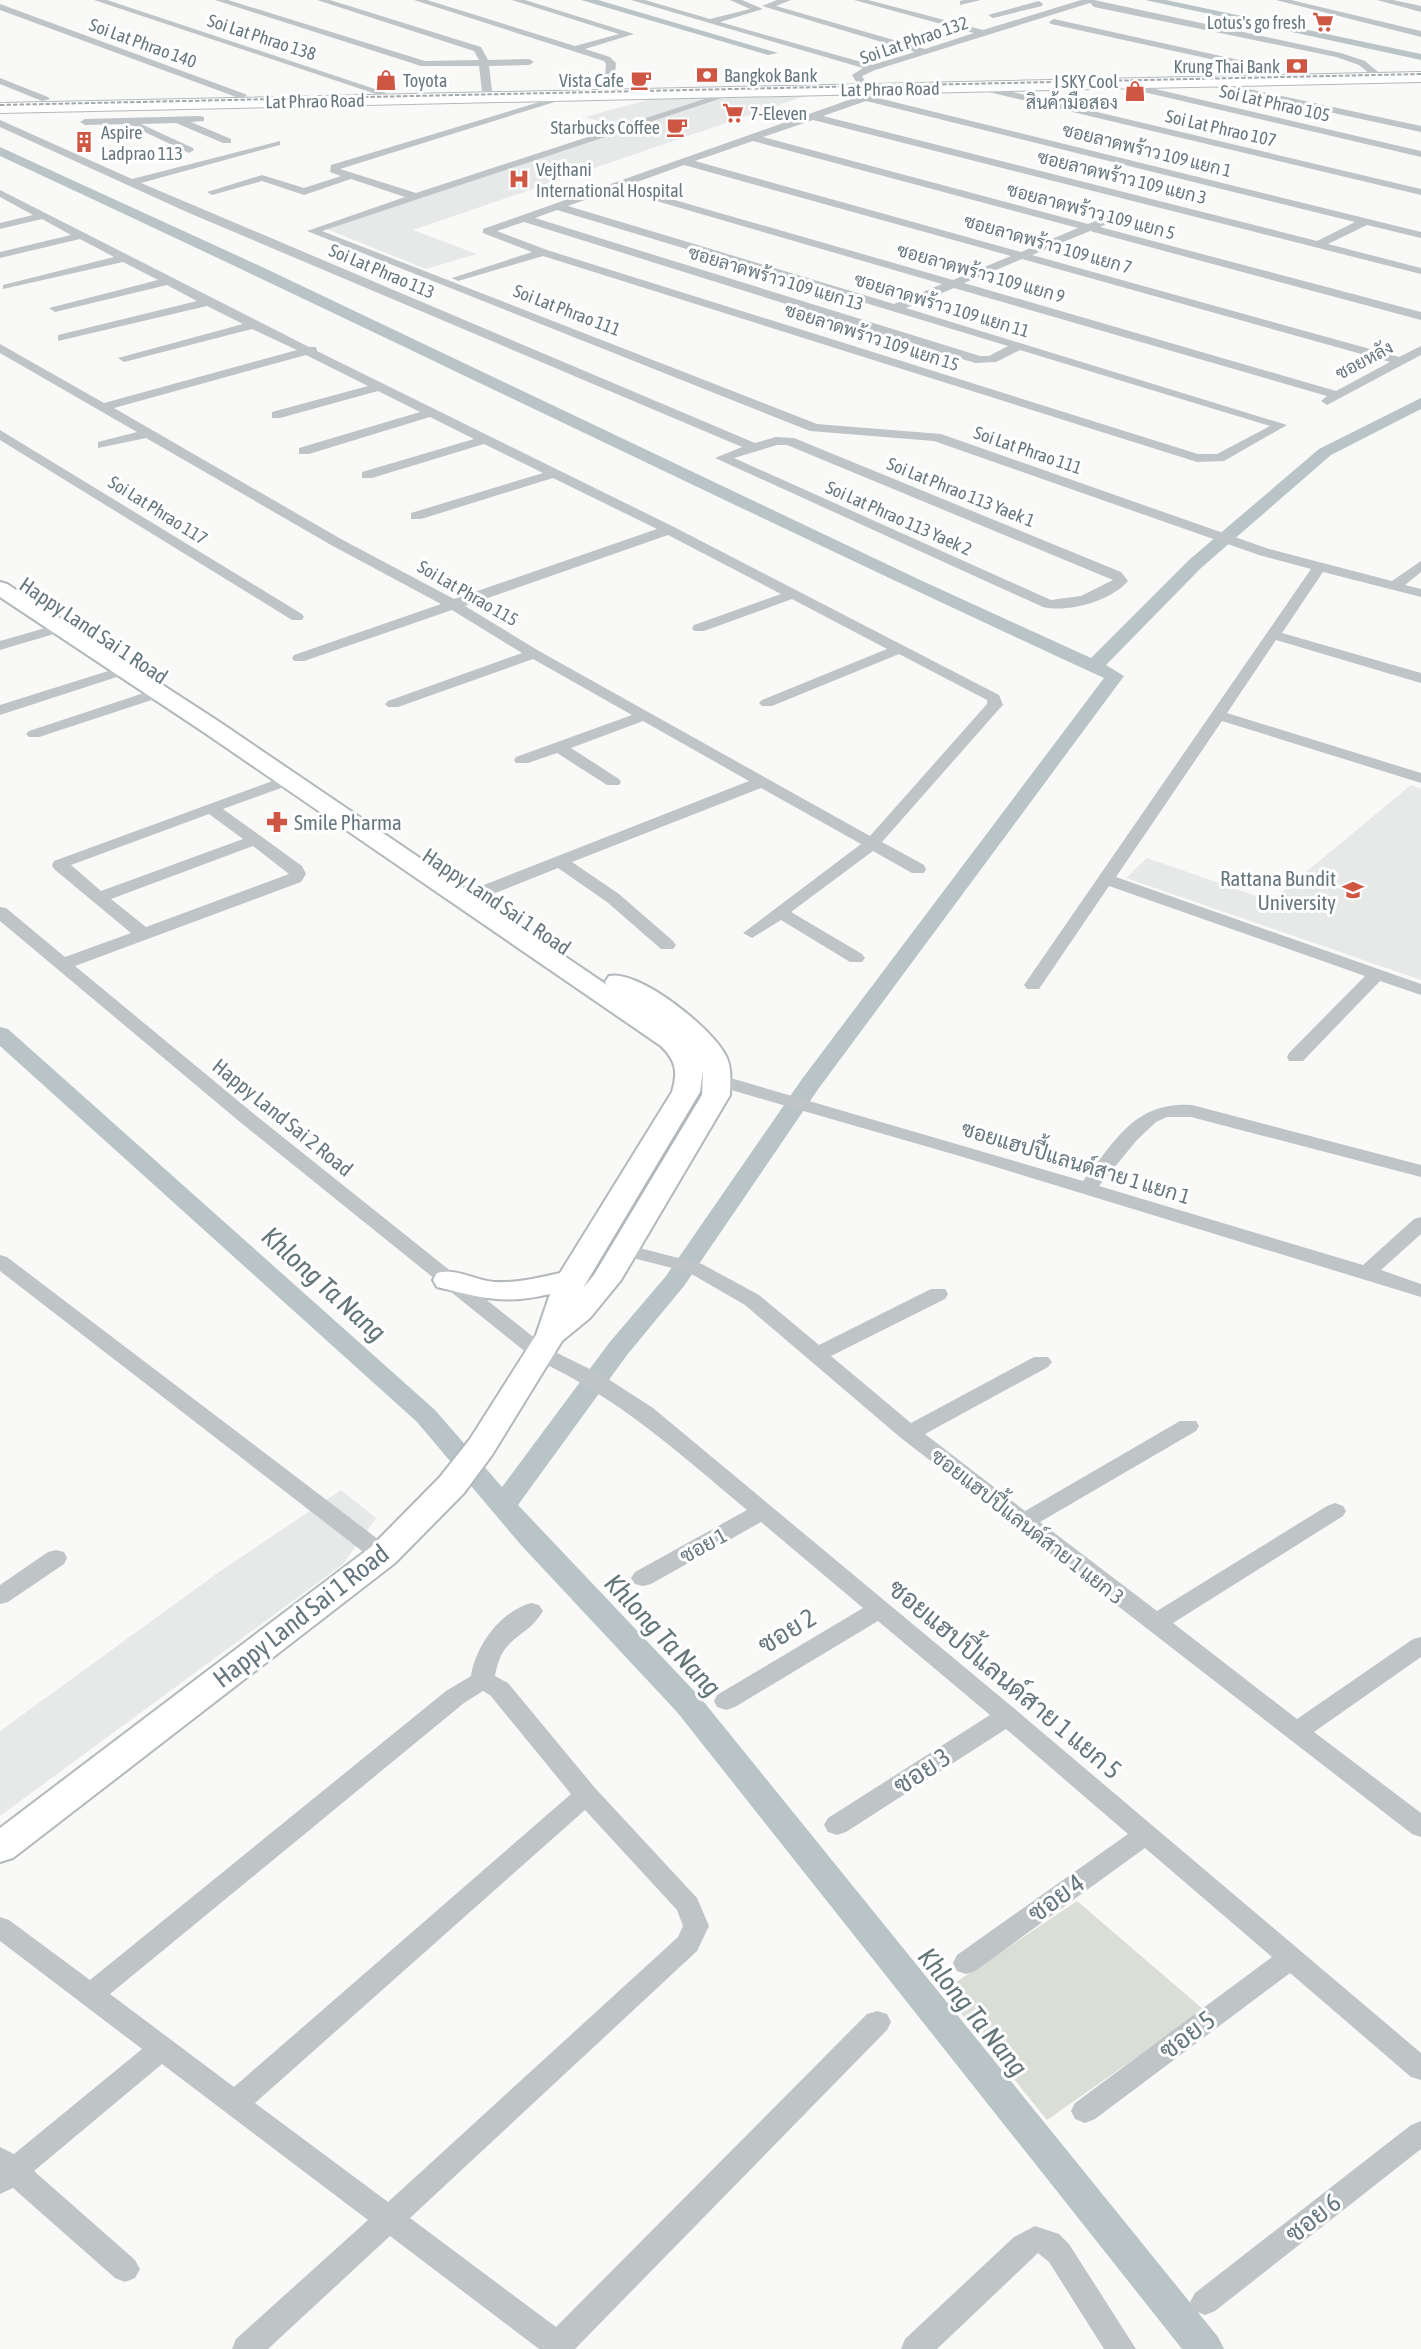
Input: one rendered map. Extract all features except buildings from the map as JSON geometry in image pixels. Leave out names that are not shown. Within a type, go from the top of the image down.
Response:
[{"type":"main road","name":"Lat Phrao Road","points":[[1228,79],[1251,75],[1421,71]]},
{"type":"main road","name":"Lat Phrao Road","points":[[0,100],[609,88],[864,90],[1201,79],[1421,77]]},
{"type":"main road","name":"Lat Phrao Road","points":[[0,108],[134,116],[569,96],[1121,84],[1201,79]]},
{"type":"street","name":"Soi Lat Phrao 138","points":[[98,0],[382,93]]},
{"type":"street","points":[[219,0],[424,64],[529,62]]},
{"type":"street","points":[[321,0],[478,49],[483,63],[487,91]]},
{"type":"street","points":[[418,0],[577,48],[611,63],[609,88]]},
{"type":"street","points":[[516,0],[629,34],[577,48]]},
{"type":"street","points":[[635,0],[872,68]]},
{"type":"street","points":[[712,21],[759,9],[734,0]]},
{"type":"street","points":[[787,0],[766,6],[923,51]]},
{"type":"street","points":[[858,0],[984,34]]},
{"type":"street","points":[[963,3],[977,0]]},
{"type":"street","points":[[1023,0],[1062,10]]},
{"type":"street","points":[[1280,0],[1421,33]]},
{"type":"street","points":[[1381,0],[1421,9]]},
{"type":"street","points":[[1092,2],[1328,53],[1362,63],[1373,72]]},
{"type":"street","name":"Soi Lat Phrao 132","points":[[864,90],[857,75],[872,68],[1092,2]]},
{"type":"street","points":[[993,15],[1039,4]]},
{"type":"street","name":"Soi Lat Phrao 140","points":[[0,8],[242,96]]},
{"type":"street","points":[[1393,27],[1412,21]]},
{"type":"street","points":[[1054,22],[1236,62],[1251,75]]},
{"type":"street","points":[[826,36],[849,30]]},
{"type":"street","points":[[792,45],[814,39]]},
{"type":"street","points":[[1201,79],[1421,129]]},
{"type":"street","points":[[0,81],[45,99]]},
{"type":"street","name":"Soi Lat Phrao 105","points":[[1121,84],[1421,154]]},
{"type":"street","name":"Soi Lat Phrao 107","points":[[979,87],[1421,192]]},
{"type":"street","points":[[524,218],[814,117],[864,90]]},
{"type":"street","name":"ซอยลาดพร้าว 109 แยก 1","points":[[864,90],[1024,137],[1421,235]]},
{"type":"street","name":"Soi Lat Phrao 111","points":[[735,92],[312,231],[815,428],[936,437],[1237,542],[1421,593]]},
{"type":"street","points":[[413,196],[337,172],[335,167],[569,96]]},
{"type":"street","points":[[134,116],[189,150]]},
{"type":"street","points":[[86,122],[134,116],[178,120],[200,119]]},
{"type":"street","name":"ซอยลาดพร้าว 109 แยก 3","points":[[814,117],[1421,271]]},
{"type":"street","points":[[178,120],[227,141]]},
{"type":"street","name":"Soi Lat Phrao 113","points":[[0,123],[130,183],[752,447]]},
{"type":"street","points":[[971,156],[1024,137]]},
{"type":"street","name":"ซอยลาดพร้าว 109 แยก 5","points":[[753,138],[1421,316]]},
{"type":"street","points":[[130,183],[276,143]]},
{"type":"street","name":"ซอยลาดพร้าว 109 แยก 7","points":[[685,162],[1401,361]]},
{"type":"street","points":[[212,192],[262,178],[304,192],[350,176]]},
{"type":"street","name":"ซอยลาดพร้าว 109 แยก 9","points":[[615,186],[1337,395]]},
{"type":"street","points":[[1174,208],[1221,186]]},
{"type":"street","points":[[0,193],[208,302],[312,350],[669,530],[994,698],[995,705],[872,844],[752,933]]},
{"type":"street","name":"ซอยลาดพร้าว 109 แยก 11","points":[[556,206],[1016,347],[1281,425],[1247,443]]},
{"type":"street","points":[[0,226],[45,215]]},
{"type":"street","points":[[893,309],[1119,215]]},
{"type":"street","name":"ซอยลาดพร้าว 109 แยก 15","points":[[524,218],[487,231],[543,252],[1197,458],[1219,458],[1247,443]]},
{"type":"street","name":"ซอยลาดพร้าว 109 แยก 13","points":[[524,218],[979,360],[992,359],[1016,347]]},
{"type":"street","points":[[1318,244],[1366,221]]},
{"type":"street","points":[[0,255],[83,236]]},
{"type":"street","points":[[458,278],[543,252]]},
{"type":"street","points":[[7,287],[126,258]]},
{"type":"street","points":[[55,308],[169,281]]},
{"type":"street","points":[[62,338],[208,302]]},
{"type":"street","points":[[124,358],[256,324]]},
{"type":"street","name":"Soi Lat Phrao 115","points":[[0,348],[336,542],[452,604],[534,654],[918,869]]},
{"type":"street","points":[[104,407],[312,350]]},
{"type":"street","name":"ซอยหลัง","points":[[1324,402],[1421,350]]},
{"type":"street","points":[[276,415],[382,386]]},
{"type":"street","points":[[304,451],[433,412]]},
{"type":"street","points":[[103,445],[148,433]]},
{"type":"street","name":"Soi Lat Phrao 117","points":[[0,434],[297,617]]},
{"type":"street","points":[[367,475],[486,439]]},
{"type":"street","name":"Soi Lat Phrao 113 Yaek 1","points":[[752,447],[776,441],[789,441],[1121,578],[1118,584],[1092,595]]},
{"type":"street","name":"Soi Lat Phrao 113 Yaek 2","points":[[752,447],[722,458],[1048,604],[1068,605],[1092,595]]},
{"type":"street","points":[[416,516],[555,473]]},
{"type":"street","points":[[299,658],[669,530]]},
{"type":"street","points":[[1395,586],[1421,565]]},
{"type":"street","points":[[1033,985],[1271,634],[1320,566]]},
{"type":"street","name":"Happy Land Sai 1 Road","points":[[0,567],[124,670],[298,777]]},
{"type":"street","name":"Happy Land Sai 1 Road","points":[[0,588],[69,624],[350,812],[670,1040],[687,1058],[692,1070],[704,1078],[716,1095],[624,1250],[593,1297],[546,1344]]},
{"type":"street","points":[[699,628],[794,594]]},
{"type":"street","points":[[0,646],[69,624]]},
{"type":"street","points":[[1271,634],[1421,678]]},
{"type":"street","points":[[767,703],[899,649]]},
{"type":"street","points":[[393,704],[534,654]]},
{"type":"street","points":[[0,710],[124,670]]},
{"type":"street","points":[[34,734],[159,693]]},
{"type":"street","points":[[1218,715],[1421,778]]},
{"type":"street","points":[[522,760],[644,716]]},
{"type":"street","points":[[559,747],[613,782]]},
{"type":"street","points":[[143,934],[60,865],[68,860],[298,777]]},
{"type":"street","points":[[483,892],[761,782]]},
{"type":"street","points":[[63,964],[295,878],[298,874],[296,870],[211,808]]},
{"type":"street","name":"Happy Land Sai 1 Road","points":[[0,1848],[383,1556],[452,1485],[481,1447],[546,1344],[573,1279],[686,1092],[717,1070],[710,1053],[684,1025],[483,892],[350,812]]},
{"type":"street","points":[[98,898],[255,840]]},
{"type":"street","points":[[559,861],[613,898],[667,945]]},
{"type":"street","points":[[1106,879],[1421,990]]},
{"type":"street","name":"Happy Land Sai 2 Road","points":[[0,912],[247,1118],[448,1280],[546,1344]]},
{"type":"street","points":[[781,913],[856,958]]},
{"type":"street","points":[[1296,1057],[1377,974]]},
{"type":"street","name":"ซอยแฮปปี้แลนด์สาย 1 แยก 1","points":[[704,1078],[1088,1189],[1261,1244],[1367,1272],[1421,1291]]},
{"type":"street","points":[[1088,1189],[1142,1123],[1158,1113],[1174,1109],[1192,1111],[1421,1171]]},
{"type":"street","points":[[1367,1272],[1421,1223]]},
{"type":"street","points":[[595,1244],[624,1250]]},
{"type":"street","name":"ซอยแฮปปี้แลนด์สาย 1 แยก 3","points":[[624,1250],[695,1268],[722,1281],[752,1300],[909,1433],[1421,1827]]},
{"type":"street","points":[[0,1262],[383,1556]]},
{"type":"street","points":[[448,1280],[492,1292],[502,1292],[523,1291],[573,1279]]},
{"type":"street","points":[[816,1354],[938,1294]]},
{"type":"street","name":"ซอยแฮปปี้แลนด์สาย 1 แยก 5","points":[[546,1344],[590,1376],[616,1391],[1007,1716],[1289,1959],[1421,2069]]},
{"type":"street","points":[[909,1433],[1041,1362]]},
{"type":"street","points":[[1023,1522],[1188,1426]]},
{"type":"street","points":[[1154,1623],[1335,1511]]},
{"type":"street","name":"ซอย 1","points":[[643,1578],[762,1512]]},
{"type":"street","points":[[0,1596],[56,1558]]},
{"type":"street","name":"ซอย 2","points":[[726,1701],[878,1610]]},
{"type":"street","points":[[482,1680],[489,1648],[531,1611]]},
{"type":"street","points":[[1297,1731],[1421,1645]]},
{"type":"street","points":[[247,2349],[688,1944],[696,1926],[688,1905],[586,1795],[499,1689],[482,1680]]},
{"type":"street","points":[[89,1996],[455,1697],[482,1680]]},
{"type":"street","name":"ซอย 3","points":[[837,1826],[1007,1716]]},
{"type":"street","points":[[234,2104],[586,1795]]},
{"type":"street","name":"ซอย 4","points":[[966,1963],[1146,1834]]},
{"type":"street","points":[[0,1927],[160,2050],[389,2218],[558,2346],[877,2022]]},
{"type":"street","name":"ซอย 5","points":[[1085,2112],[1289,1959]]},
{"type":"street","points":[[125,2269],[5,2170],[160,2050]]},
{"type":"street","name":"ซอย 6","points":[[1205,2302],[1421,2133]]},
{"type":"street","points":[[916,2349],[1024,2246],[1035,2239],[1049,2243],[1059,2253],[1121,2349]]},
{"type":"shaded area","name":"Vejthani International Hospital","points":[[814,93],[413,230],[477,254],[426,269],[324,228],[625,129],[585,117],[658,97]]},
{"type":"shaded area","name":"Rattana Bundit University","points":[[1411,785],[1421,789],[1421,980],[1126,878],[1147,858],[1271,901]]},
{"type":"shaded area","points":[[341,1490],[376,1518],[343,1564],[0,1816],[0,1731],[219,1572]]},
{"type":"shaded area","points":[[1077,1901],[1204,2010],[1047,2120],[943,1991]]},
{"type":"waterway","points":[[586,0],[772,53]]},
{"type":"waterway","points":[[1150,0],[1421,57]]},
{"type":"waterway","points":[[0,151],[255,269],[912,583],[1115,676],[810,1084],[675,1281],[618,1349],[503,1506]]},
{"type":"waterway","points":[[1094,666],[1195,564],[1325,452],[1421,403]]},
{"type":"waterway","name":"Khlong Ta Nang","points":[[0,1034],[426,1416],[503,1506]]},
{"type":"waterway","name":"Khlong Ta Nang","points":[[503,1506],[688,1704],[1205,2349]]},
{"type":"railway","points":[[0,105],[1421,74]]},
{"type":"place","name":"Lotus's go fresh","points":[[1323,22]]},
{"type":"place","name":"Krung Thai Bank","points":[[1297,66]]},
{"type":"place","name":"Bangkok Bank","points":[[707,75]]},
{"type":"place","name":"Toyota","points":[[386,80]]},
{"type":"place","name":"Vista Cafe","points":[[641,80]]},
{"type":"place","name":"I SKY Cool สินค้ามือสอง","points":[[1135,91]]},
{"type":"place","name":"7-Eleven","points":[[733,113]]},
{"type":"place","name":"Starbucks Coffee","points":[[677,127]]},
{"type":"place","name":"Aspire Ladprao 113","points":[[84,142]]},
{"type":"place","name":"Vejthani International Hospital","points":[[519,179]]},
{"type":"place","name":"Smile Pharma","points":[[277,822]]},
{"type":"place","name":"Rattana Bundit University","points":[[1353,890]]}]
